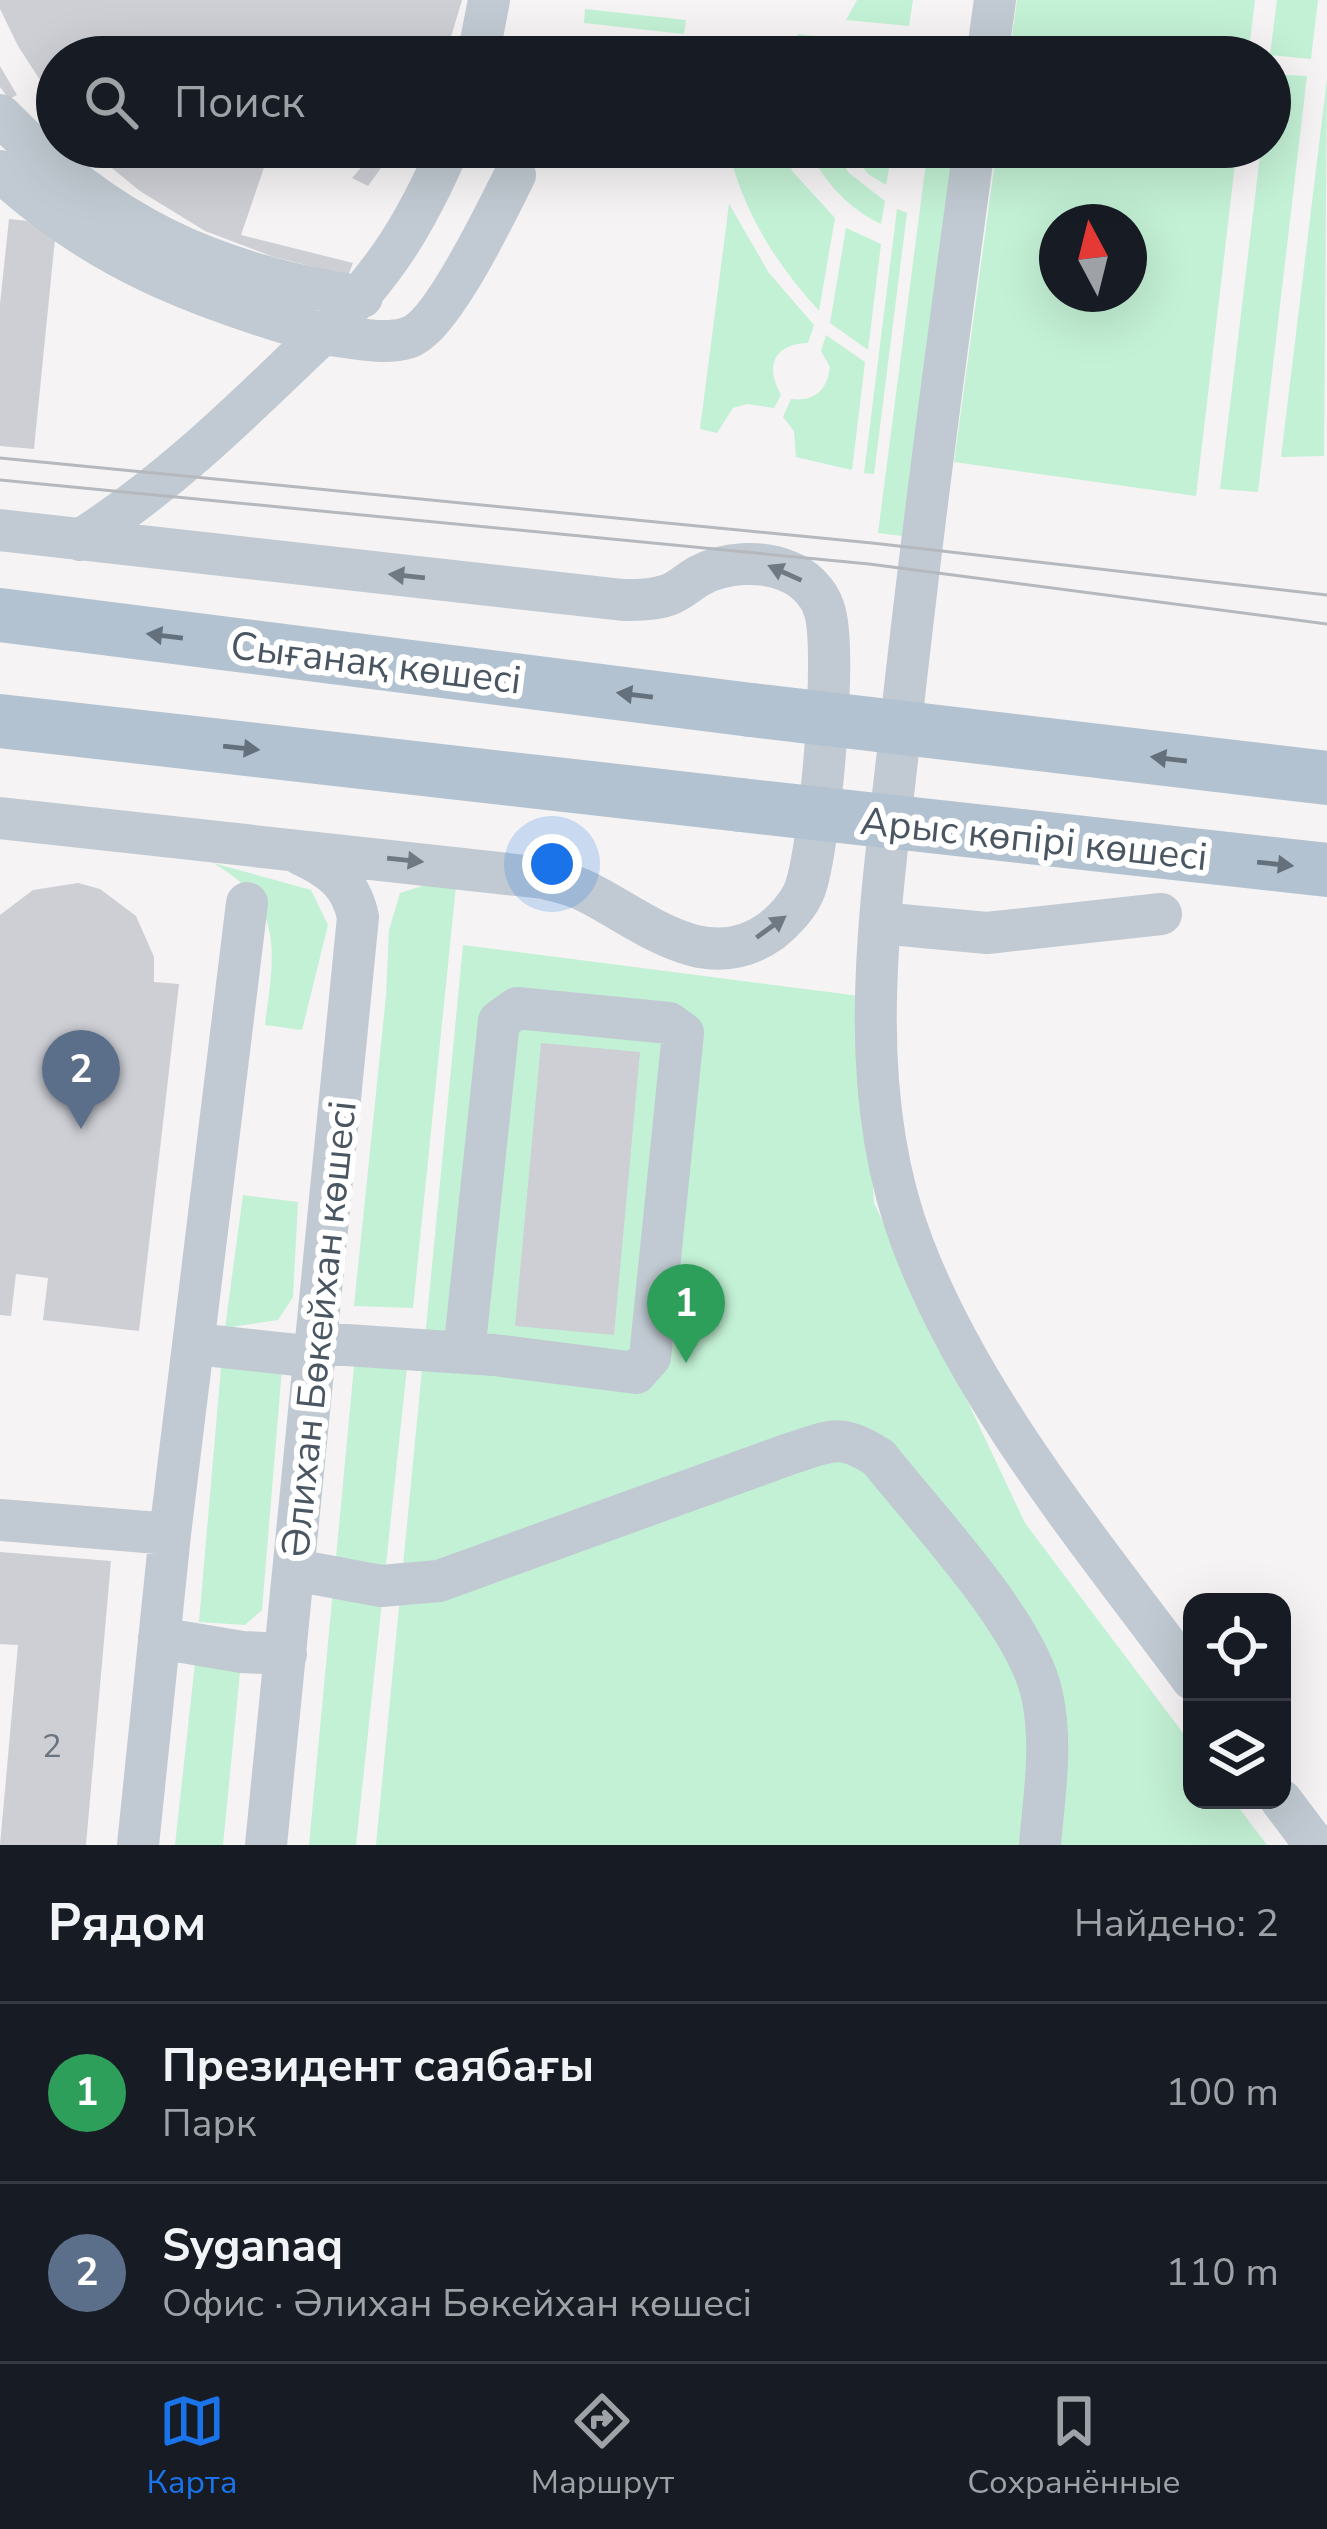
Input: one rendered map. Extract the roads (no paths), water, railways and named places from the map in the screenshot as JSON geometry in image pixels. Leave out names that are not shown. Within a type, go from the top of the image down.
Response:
[{"type":"main road","name":"Сығанақ көшесі","points":[[0,615],[1327,778]]},
{"type":"main road","name":"Арыс көпірі көшесі","points":[[0,721],[1327,870]]},
{"type":"street","points":[[482,36],[489,0]]},
{"type":"street","points":[[990,36],[995,0]]},
{"type":"street","points":[[0,115],[36,152]]},
{"type":"street","points":[[57,168],[104,205],[167,243],[225,266],[304,288],[362,297]]},
{"type":"street","points":[[80,539],[127,510],[205,447],[362,297],[420,210],[439,168]]},
{"type":"street","points":[[971,168],[913,600],[880,923],[876,1034],[881,1114],[890,1176],[913,1247],[994,1402],[1183,1667]]},
{"type":"street","points":[[0,171],[82,237],[167,284],[322,334],[402,340],[418,334],[462,274],[515,175]]},
{"type":"street","points":[[0,530],[623,600],[674,593],[700,574],[723,567],[767,565],[790,572],[813,589],[824,607],[830,636],[830,682],[809,875],[788,915],[769,932],[742,944],[689,946],[660,935],[581,888],[544,878],[0,818]]},
{"type":"street","name":"Әлихан Бөкейхан көшесі","points":[[266,1845],[358,917],[354,896],[341,879],[288,848]]},
{"type":"street","points":[[138,1845],[170,1534],[247,903]]},
{"type":"street","points":[[880,923],[987,933],[1161,914]]},
{"type":"street","points":[[196,1344],[464,1353],[636,1373],[650,1357],[683,1033],[669,1023],[517,1008],[499,1021],[464,1353]]},
{"type":"street","points":[[295,1570],[381,1586],[439,1581],[788,1454],[829,1441],[853,1441],[879,1458],[1019,1634],[1042,1695],[1048,1746],[1040,1845]]},
{"type":"street","points":[[0,1520],[170,1534]]},
{"type":"street","points":[[159,1638],[286,1654]]},
{"type":"street","points":[[1288,1809],[1315,1845]]},
{"type":"tram line","points":[[0,458],[872,543],[1327,595]]},
{"type":"tram line","points":[[0,480],[869,564],[1327,624]]},
{"type":"place","name":"Syganaq","points":[[81,1129]]},
{"type":"place","name":"Президент саябағы","points":[[686,1363]]}]
